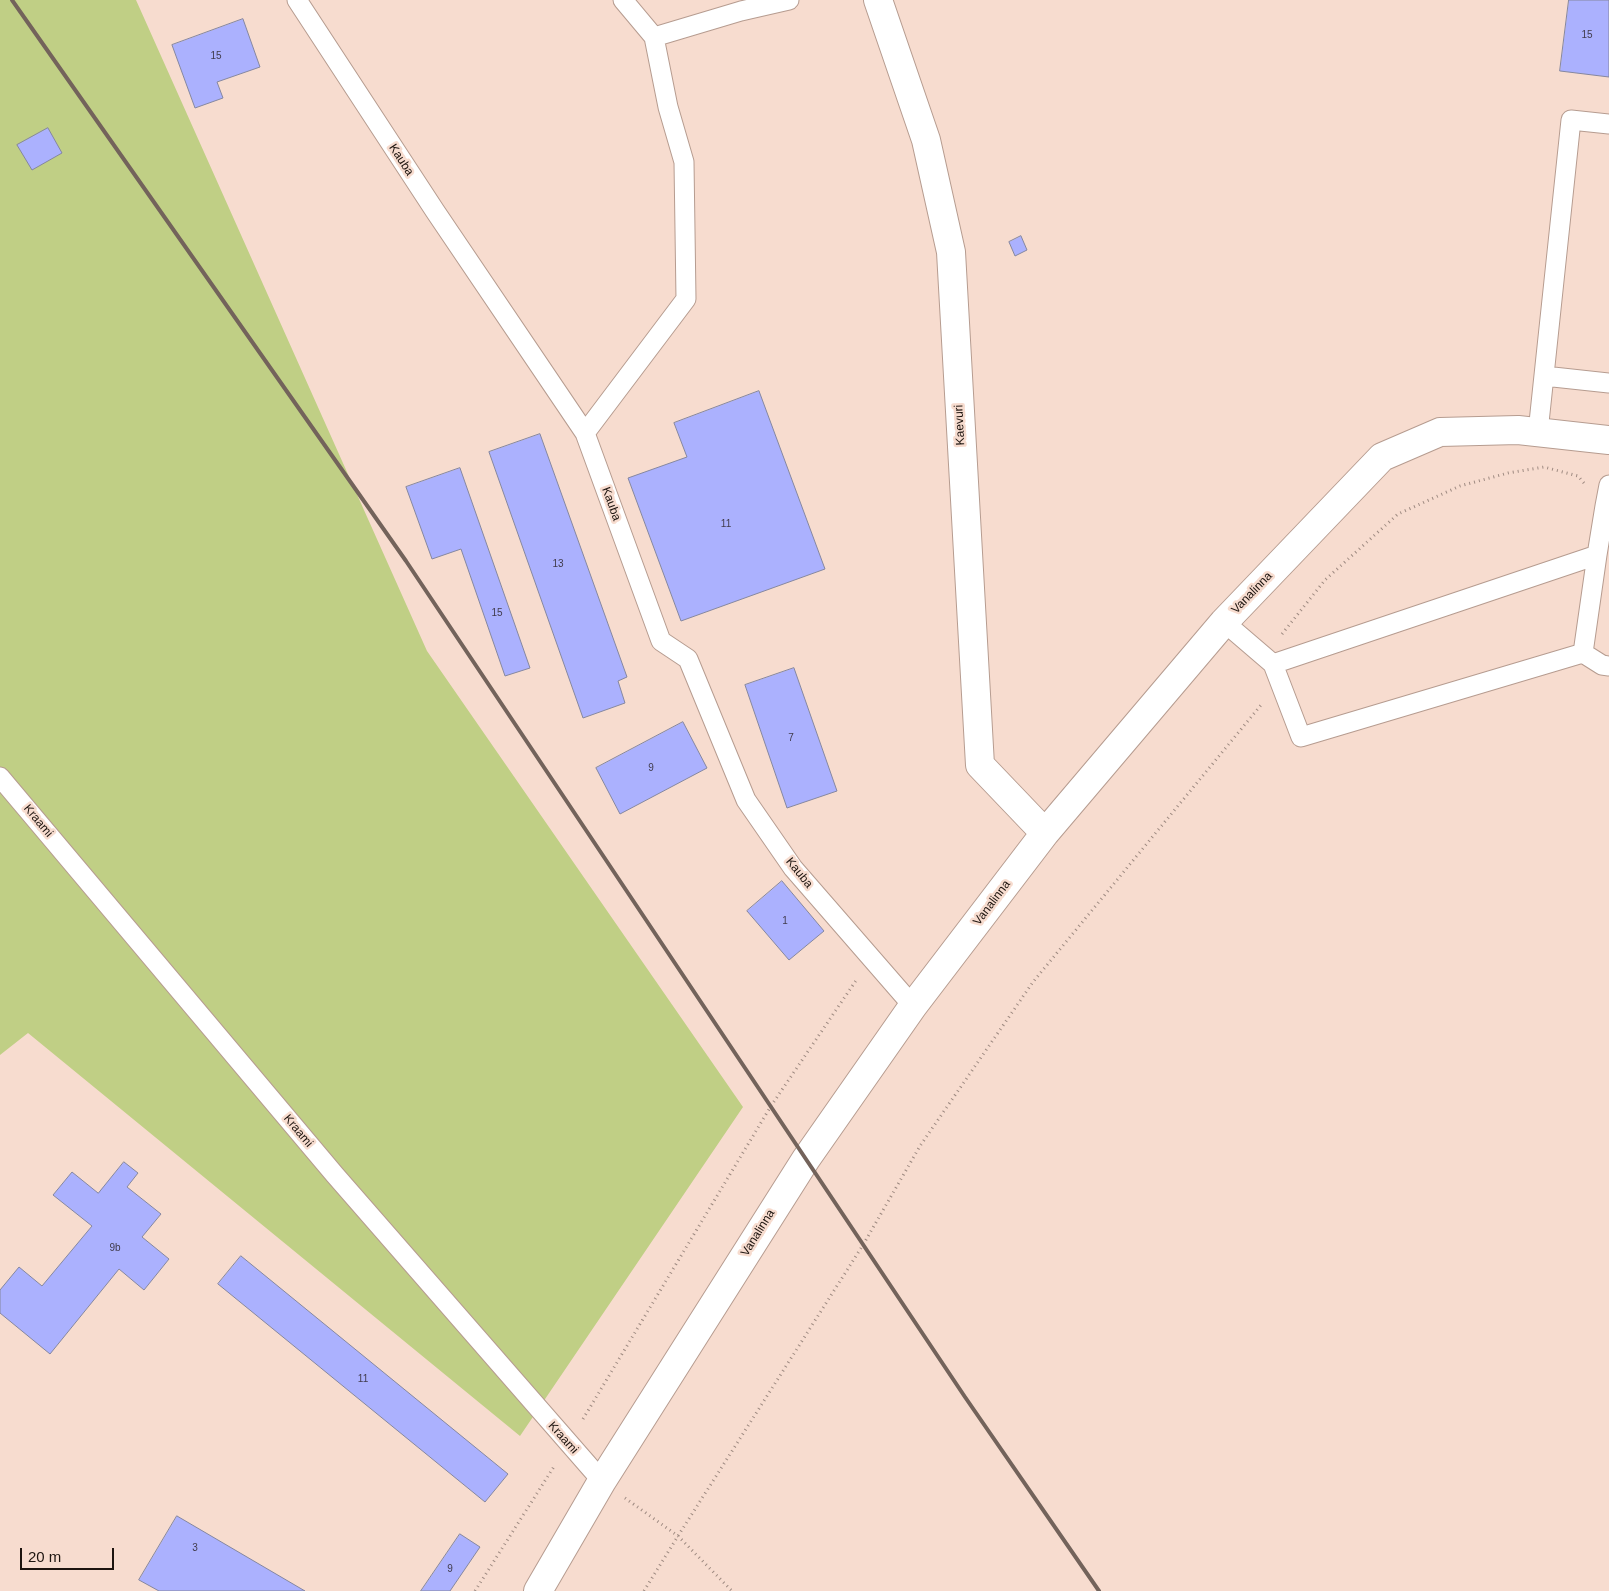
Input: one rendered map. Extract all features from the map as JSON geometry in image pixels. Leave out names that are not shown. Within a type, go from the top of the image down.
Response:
[{"type":"street","name":"Kaevuri","points":[[878,0],[926,140],[951,252],[980,766],[1045,833]]},
{"type":"street","name":"Vanalinna","points":[[538,1591],[602,1481],[806,1159],[913,1006],[1045,833],[1224,622],[1382,457],[1440,432],[1518,430],[1609,440]]},
{"type":"lane","name":"Kauba","points":[[297,0],[435,211],[585,433],[661,640],[688,659],[746,800],[794,868],[913,1006]]},
{"type":"lane","points":[[585,433],[686,299],[684,162],[668,106],[654,37],[623,0]]},
{"type":"lane","points":[[654,37],[789,0]]},
{"type":"lane","points":[[1538,432],[1571,120],[1609,124]]},
{"type":"lane","points":[[1544,376],[1609,383]]},
{"type":"lane","points":[[1583,653],[1609,486]]},
{"type":"lane","points":[[1266,659],[1597,555]]},
{"type":"lane","points":[[1224,622],[1266,659],[1301,737],[1583,653],[1602,665],[1609,666]]},
{"type":"lane","name":"Kraami","points":[[0,777],[335,1175],[602,1481]]},
{"type":"path","points":[[1266,659],[1280,636],[1325,580],[1398,514],[1460,486],[1508,473],[1544,467],[1578,476],[1585,485],[1609,486]]},
{"type":"path","points":[[644,1591],[863,1245],[920,1146],[1033,982],[1262,704]]},
{"type":"path","points":[[475,1591],[569,1444],[770,1106],[872,958]]},
{"type":"path","points":[[602,1481],[678,1536],[732,1591]]},
{"type":"green space","points":[[0,0],[136,0],[427,651],[743,1107],[520,1436],[28,1033],[0,1055]]},
{"type":"building","points":[[1569,0],[1609,0],[1609,77],[1560,71]]},
{"type":"building","points":[[243,19],[260,67],[217,82],[223,98],[195,108],[172,45]]},
{"type":"building","points":[[48,128],[62,153],[32,170],[17,145]]},
{"type":"building","points":[[1021,236],[1027,250],[1015,256],[1009,242]]},
{"type":"building","points":[[759,391],[825,569],[681,621],[628,478],[687,457],[674,423]]},
{"type":"building","points":[[540,434],[627,677],[618,681],[625,703],[583,718],[489,452]]},
{"type":"building","points":[[460,468],[530,668],[505,676],[461,549],[432,559],[406,487]]},
{"type":"building","points":[[794,668],[837,791],[787,808],[745,685]]},
{"type":"building","points":[[683,722],[707,768],[620,814],[596,768]]},
{"type":"building","points":[[782,881],[824,931],[789,960],[747,911]]},
{"type":"building","points":[[124,1162],[138,1173],[127,1187],[161,1214],[142,1237],[169,1259],[144,1290],[119,1269],[50,1354],[0,1313],[0,1290],[19,1267],[42,1286],[92,1226],[53,1195],[72,1172],[98,1193]]},
{"type":"building","points":[[241,1256],[508,1474],[485,1502],[218,1284]]},
{"type":"building","points":[[177,1516],[305,1591],[159,1591],[139,1580]]},
{"type":"building","points":[[460,1534],[480,1547],[450,1591],[421,1591]]},
{"type":"railway","points":[[12,0],[406,561],[965,1397],[1099,1591]]}]
